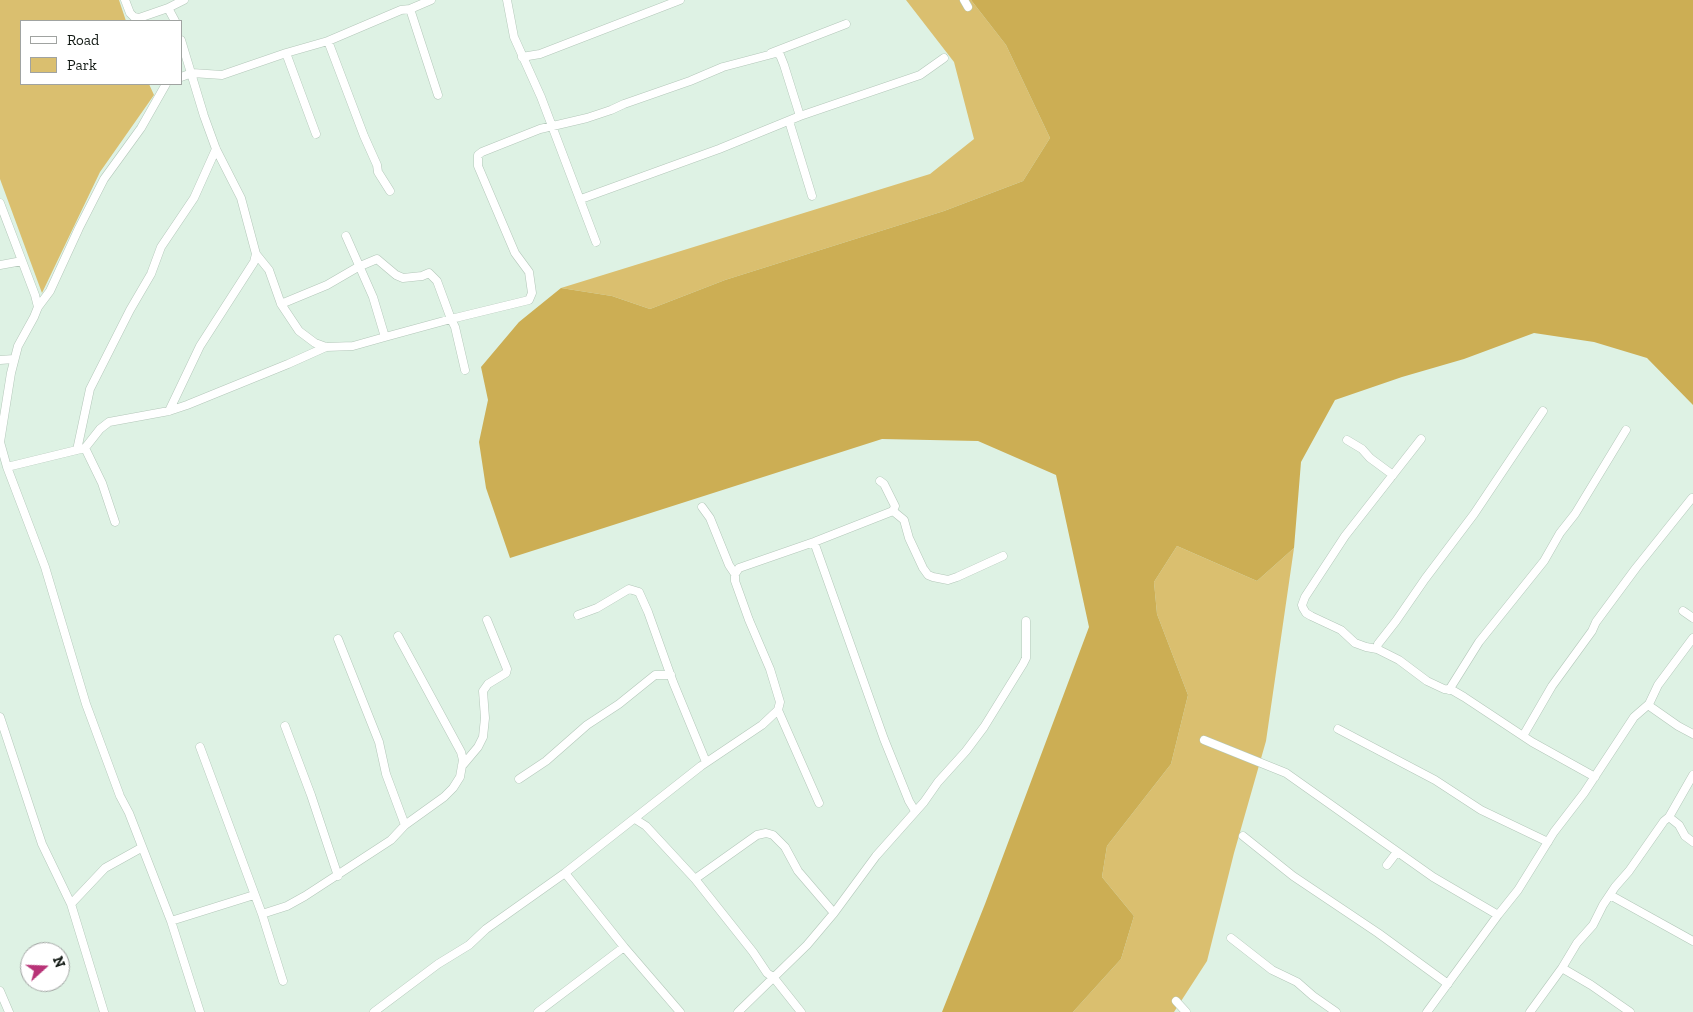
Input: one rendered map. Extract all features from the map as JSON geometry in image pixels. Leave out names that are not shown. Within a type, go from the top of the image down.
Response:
[{"type":"street","points":[[125,0],[130,13],[138,18],[168,8],[184,0]]},
{"type":"street","points":[[182,77],[192,74],[222,75],[328,41],[401,10],[410,9],[431,0]]},
{"type":"street","points":[[507,0],[514,37],[522,58],[542,97],[596,242]]},
{"type":"street","points":[[522,58],[540,54],[680,0]]},
{"type":"street","points":[[168,8],[174,20]]},
{"type":"street","points":[[410,9],[438,95]]},
{"type":"street","points":[[7,467],[81,448],[109,422],[169,411],[188,405],[326,347],[353,346],[529,300],[532,293],[528,272],[515,253],[481,174],[477,160],[478,155],[540,130],[611,110],[723,67],[765,55],[846,24]]},
{"type":"street","points":[[328,41],[364,136],[377,164],[378,172],[390,190]]},
{"type":"street","points":[[182,43],[216,149],[241,198],[256,254],[269,270],[281,304],[299,330],[315,343],[326,347]]},
{"type":"street","points":[[286,53],[316,134]]},
{"type":"street","points":[[765,55],[776,53],[780,55],[800,116]]},
{"type":"street","points":[[581,199],[719,149],[800,116],[920,75],[944,58]]},
{"type":"street","points":[[165,85],[141,128],[104,179],[78,228],[50,291],[38,307],[18,346],[0,442],[1,453],[45,567],[86,704],[171,921],[200,1012]]},
{"type":"street","points":[[789,121],[812,196]]},
{"type":"street","points":[[115,522],[102,482],[81,448],[90,389],[130,310],[151,274],[161,247],[194,198],[216,149]]},
{"type":"street","points":[[0,203],[38,307]]},
{"type":"street","points":[[346,236],[358,267],[373,297],[385,337]]},
{"type":"street","points":[[169,411],[200,346],[254,262],[256,254]]},
{"type":"street","points":[[281,304],[328,285],[358,267],[377,259],[403,278],[429,274],[437,281],[455,327],[465,370]]},
{"type":"street","points":[[0,265],[22,261]]},
{"type":"street","points":[[0,360],[14,360]]},
{"type":"street","points":[[1377,649],[1378,644],[1474,514],[1543,411]]},
{"type":"street","points":[[1449,690],[1480,642],[1508,604],[1524,589],[1544,561],[1626,430]]},
{"type":"street","points":[[1422,439],[1345,536],[1302,605],[1306,612],[1341,630],[1355,643],[1377,649],[1399,660],[1427,681],[1464,697],[1523,736],[1595,777]]},
{"type":"street","points":[[1347,440],[1362,448],[1370,458],[1393,475]]},
{"type":"street","points":[[880,481],[884,484],[895,506],[893,511]]},
{"type":"street","points":[[1523,736],[1552,686],[1592,631],[1596,622],[1692,498]]},
{"type":"street","points":[[374,1012],[438,964],[469,945],[486,929],[635,819],[706,762],[756,729],[778,710],[780,702],[770,669],[748,620],[735,581],[735,574],[729,565],[710,518],[702,507]]},
{"type":"street","points":[[735,574],[739,568],[814,542],[893,511]]},
{"type":"street","points":[[893,511],[904,520],[909,538],[928,575],[942,580],[952,578],[1002,556]]},
{"type":"street","points":[[814,542],[884,739],[908,801],[914,811]]},
{"type":"street","points":[[578,616],[630,590],[639,592],[706,762]]},
{"type":"street","points":[[1683,611],[1693,618]]},
{"type":"street","points":[[462,766],[478,747],[483,737],[486,718],[483,692],[488,684],[506,672],[507,669],[487,620]]},
{"type":"street","points":[[738,1012],[807,945],[834,913],[876,856],[924,802],[989,719],[1026,658],[1026,622]]},
{"type":"street","points":[[262,914],[287,906],[338,876],[391,840],[405,825],[448,793],[460,777],[462,766],[461,752],[398,636]]},
{"type":"street","points":[[1427,1012],[1518,890],[1548,842],[1595,777],[1634,717],[1648,705],[1658,685],[1693,638]]},
{"type":"street","points":[[338,639],[379,742],[386,774],[405,825]]},
{"type":"street","points":[[519,779],[546,761],[587,725],[619,704],[655,675],[671,675]]},
{"type":"street","points":[[1648,705],[1693,734]]},
{"type":"street","points":[[778,710],[820,803]]},
{"type":"street","points":[[0,717],[42,844],[71,904],[104,1012]]},
{"type":"street","points":[[285,726],[311,795],[338,876]]},
{"type":"street","points":[[1338,729],[1435,780],[1481,810],[1548,842]]},
{"type":"street","points":[[1204,740],[1286,773],[1433,877],[1498,915]]},
{"type":"street","points":[[200,747],[262,914],[283,981]]},
{"type":"street","points":[[1530,1012],[1562,968],[1577,943],[1593,925],[1610,895],[1664,821],[1669,817],[1693,774]]},
{"type":"street","points":[[1669,817],[1678,825],[1685,836],[1693,842]]},
{"type":"street","points":[[635,819],[646,826],[695,879],[753,952],[767,973],[774,978],[801,1012]]},
{"type":"street","points":[[695,879],[757,835],[773,834],[785,848],[798,871],[834,913]]},
{"type":"street","points":[[1243,836],[1293,876],[1378,933],[1448,984]]},
{"type":"street","points":[[71,904],[105,868],[141,848]]},
{"type":"street","points":[[1387,865],[1397,852]]},
{"type":"street","points":[[565,872],[624,947],[680,1012]]},
{"type":"street","points":[[171,921],[254,895]]},
{"type":"street","points":[[1610,895],[1693,940]]},
{"type":"street","points":[[1231,938],[1272,970],[1297,982],[1336,1012]]},
{"type":"street","points":[[538,1012],[624,947]]},
{"type":"street","points":[[1562,968],[1630,1012]]},
{"type":"street","points":[[0,991],[9,1012]]},
{"type":"street","points":[[1176,1001],[1186,1012]]},
{"type":"green space","points":[[0,0],[119,0],[126,20],[20,20],[20,85],[149,85],[154,95],[100,172],[42,293],[0,179]]},
{"type":"green space","points":[[906,0],[971,0],[1006,45],[1050,138],[1023,181],[944,211],[725,280],[650,309],[612,296],[561,288],[930,174],[974,139],[954,62]]},
{"type":"green space","points":[[1177,546],[1257,581],[1294,548],[1266,741],[1234,853],[1207,961],[1174,1012],[1073,1012],[1121,959],[1134,916],[1102,877],[1107,846],[1171,764],[1188,695],[1157,614],[1154,582]]},
{"type":"shaded area","points":[[971,0],[1693,0],[1693,405],[1647,358],[1594,342],[1534,333],[1464,359],[1402,377],[1335,400],[1301,462],[1294,548],[1257,581],[1177,546],[1154,582],[1157,614],[1188,695],[1171,764],[1107,846],[1102,877],[1134,916],[1121,959],[1073,1012],[942,1012],[985,904],[1089,627],[1056,475],[978,441],[882,439],[510,558],[486,488],[479,442],[488,400],[481,367],[519,322],[561,288],[612,296],[650,309],[725,280],[944,211],[1023,181],[1050,138],[1006,45]]}]
